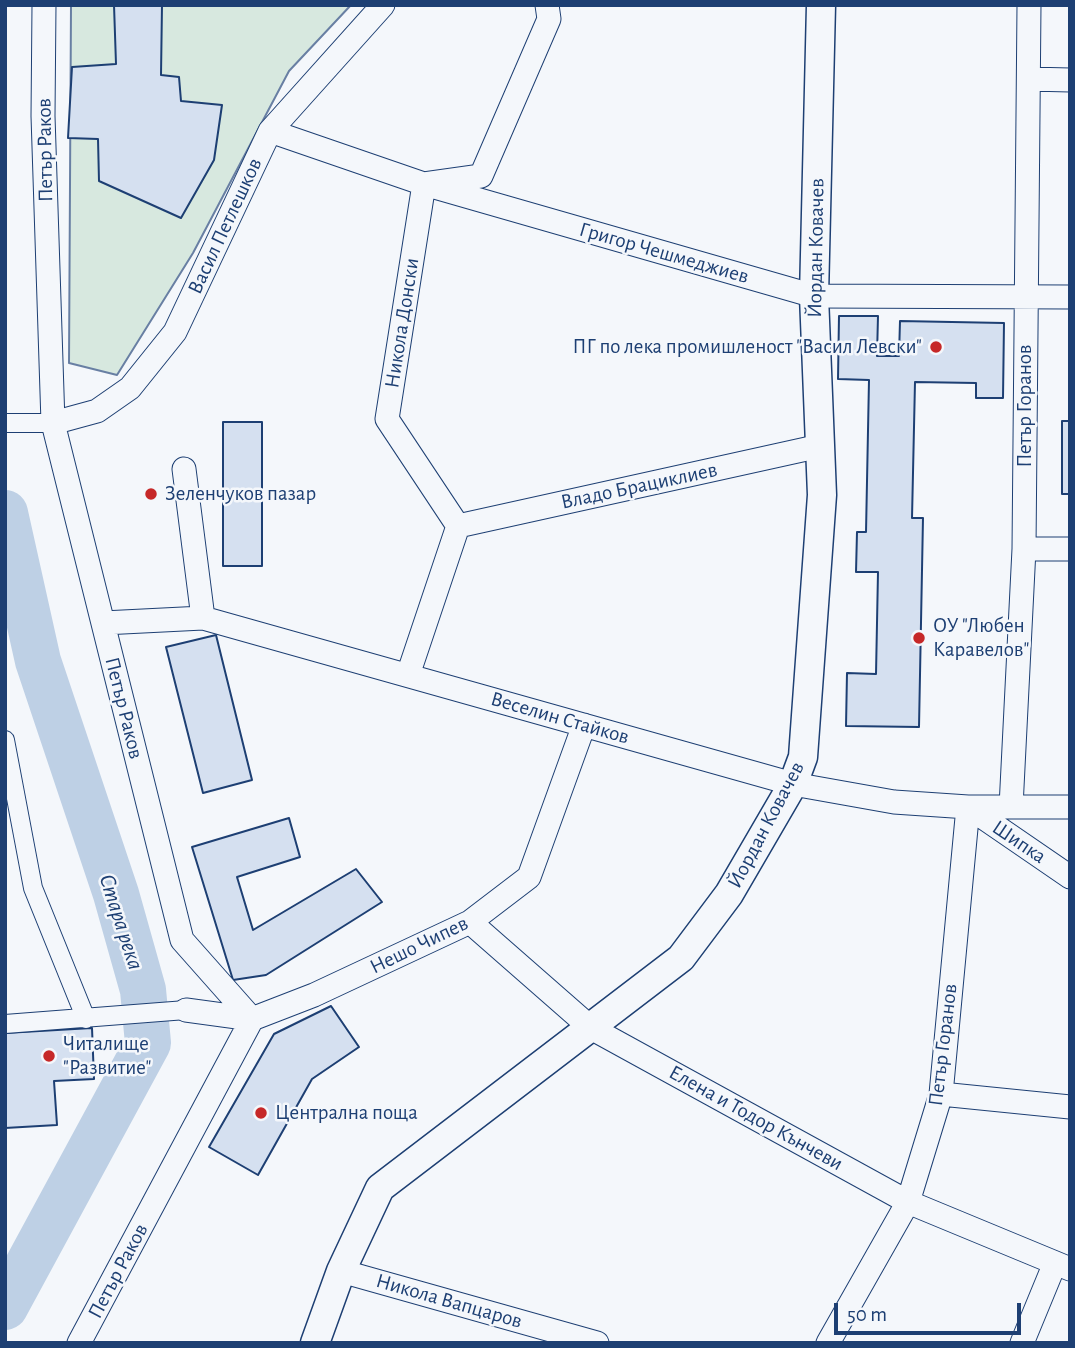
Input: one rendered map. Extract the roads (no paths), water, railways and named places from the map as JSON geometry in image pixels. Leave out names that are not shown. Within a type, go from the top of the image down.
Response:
[{"type":"street","name":"Петър Раков","points":[[44,5],[43,116],[53,423],[182,940],[252,1020],[79,1343]]},
{"type":"street","name":"Васил Петлешков","points":[[53,423],[97,411],[130,388],[175,332],[270,131],[383,5]]},
{"type":"street","points":[[424,184],[481,176],[549,19],[547,5]]},
{"type":"street","name":"Йордан Ковачев","points":[[315,1343],[341,1271],[380,1188],[681,958],[729,894],[793,783],[803,757],[822,495],[814,296],[821,5]]},
{"type":"street","name":"Петър Горанов","points":[[1011,807],[1024,549],[1029,5]]},
{"type":"street","points":[[1028,79],[1070,80]]},
{"type":"street","name":"Григор Чешмеджиев","points":[[270,131],[424,184],[814,296],[1070,297]]},
{"type":"street","name":"Никола Донски","points":[[424,184],[387,419],[458,526]]},
{"type":"street","points":[[5,424],[53,423]]},
{"type":"street","name":"Владо Брациклиев","points":[[458,526],[820,446]]},
{"type":"street","points":[[184,469],[203,618]]},
{"type":"street","points":[[408,675],[458,526]]},
{"type":"street","points":[[1024,549],[1070,549]]},
{"type":"street","name":"Веселин Стайков","points":[[103,623],[203,618],[793,783],[894,802],[968,807],[1070,807]]},
{"type":"street","name":"Нешо Чипев","points":[[252,1020],[314,995],[470,922],[528,877],[584,725]]},
{"type":"street","points":[[5,740],[33,888],[86,1020]]},
{"type":"street","name":"Петър Горанов","points":[[828,1343],[908,1202],[942,1094],[968,807]]},
{"type":"street","name":"Шипка","points":[[968,807],[1070,877]]},
{"type":"street","name":"Елена и Тодор Кънчеви","points":[[470,922],[591,1028],[908,1202],[1062,1266]]},
{"type":"street","points":[[5,1024],[86,1020],[186,1010],[252,1020]]},
{"type":"street","points":[[942,1094],[1070,1107]]},
{"type":"street","points":[[1022,1343],[1062,1266]]},
{"type":"street","name":"Никола Вапцаров","points":[[341,1271],[597,1343]]},
{"type":"waterway","name":"Стара река","points":[[5,513],[38,661],[116,894],[143,990],[148,1043],[5,1307]]},
{"type":"place","name":"ПГ по лека промишленост \"Васил Левски\"","points":[[936,347]]},
{"type":"place","name":"Зеленчуков пазар","points":[[151,494]]},
{"type":"place","name":"ОУ \"Любен Каравелов\"","points":[[919,638]]},
{"type":"place","name":"Читалище \"Развитие\"","points":[[49,1056]]},
{"type":"place","name":"Централна поща","points":[[261,1113]]}]
